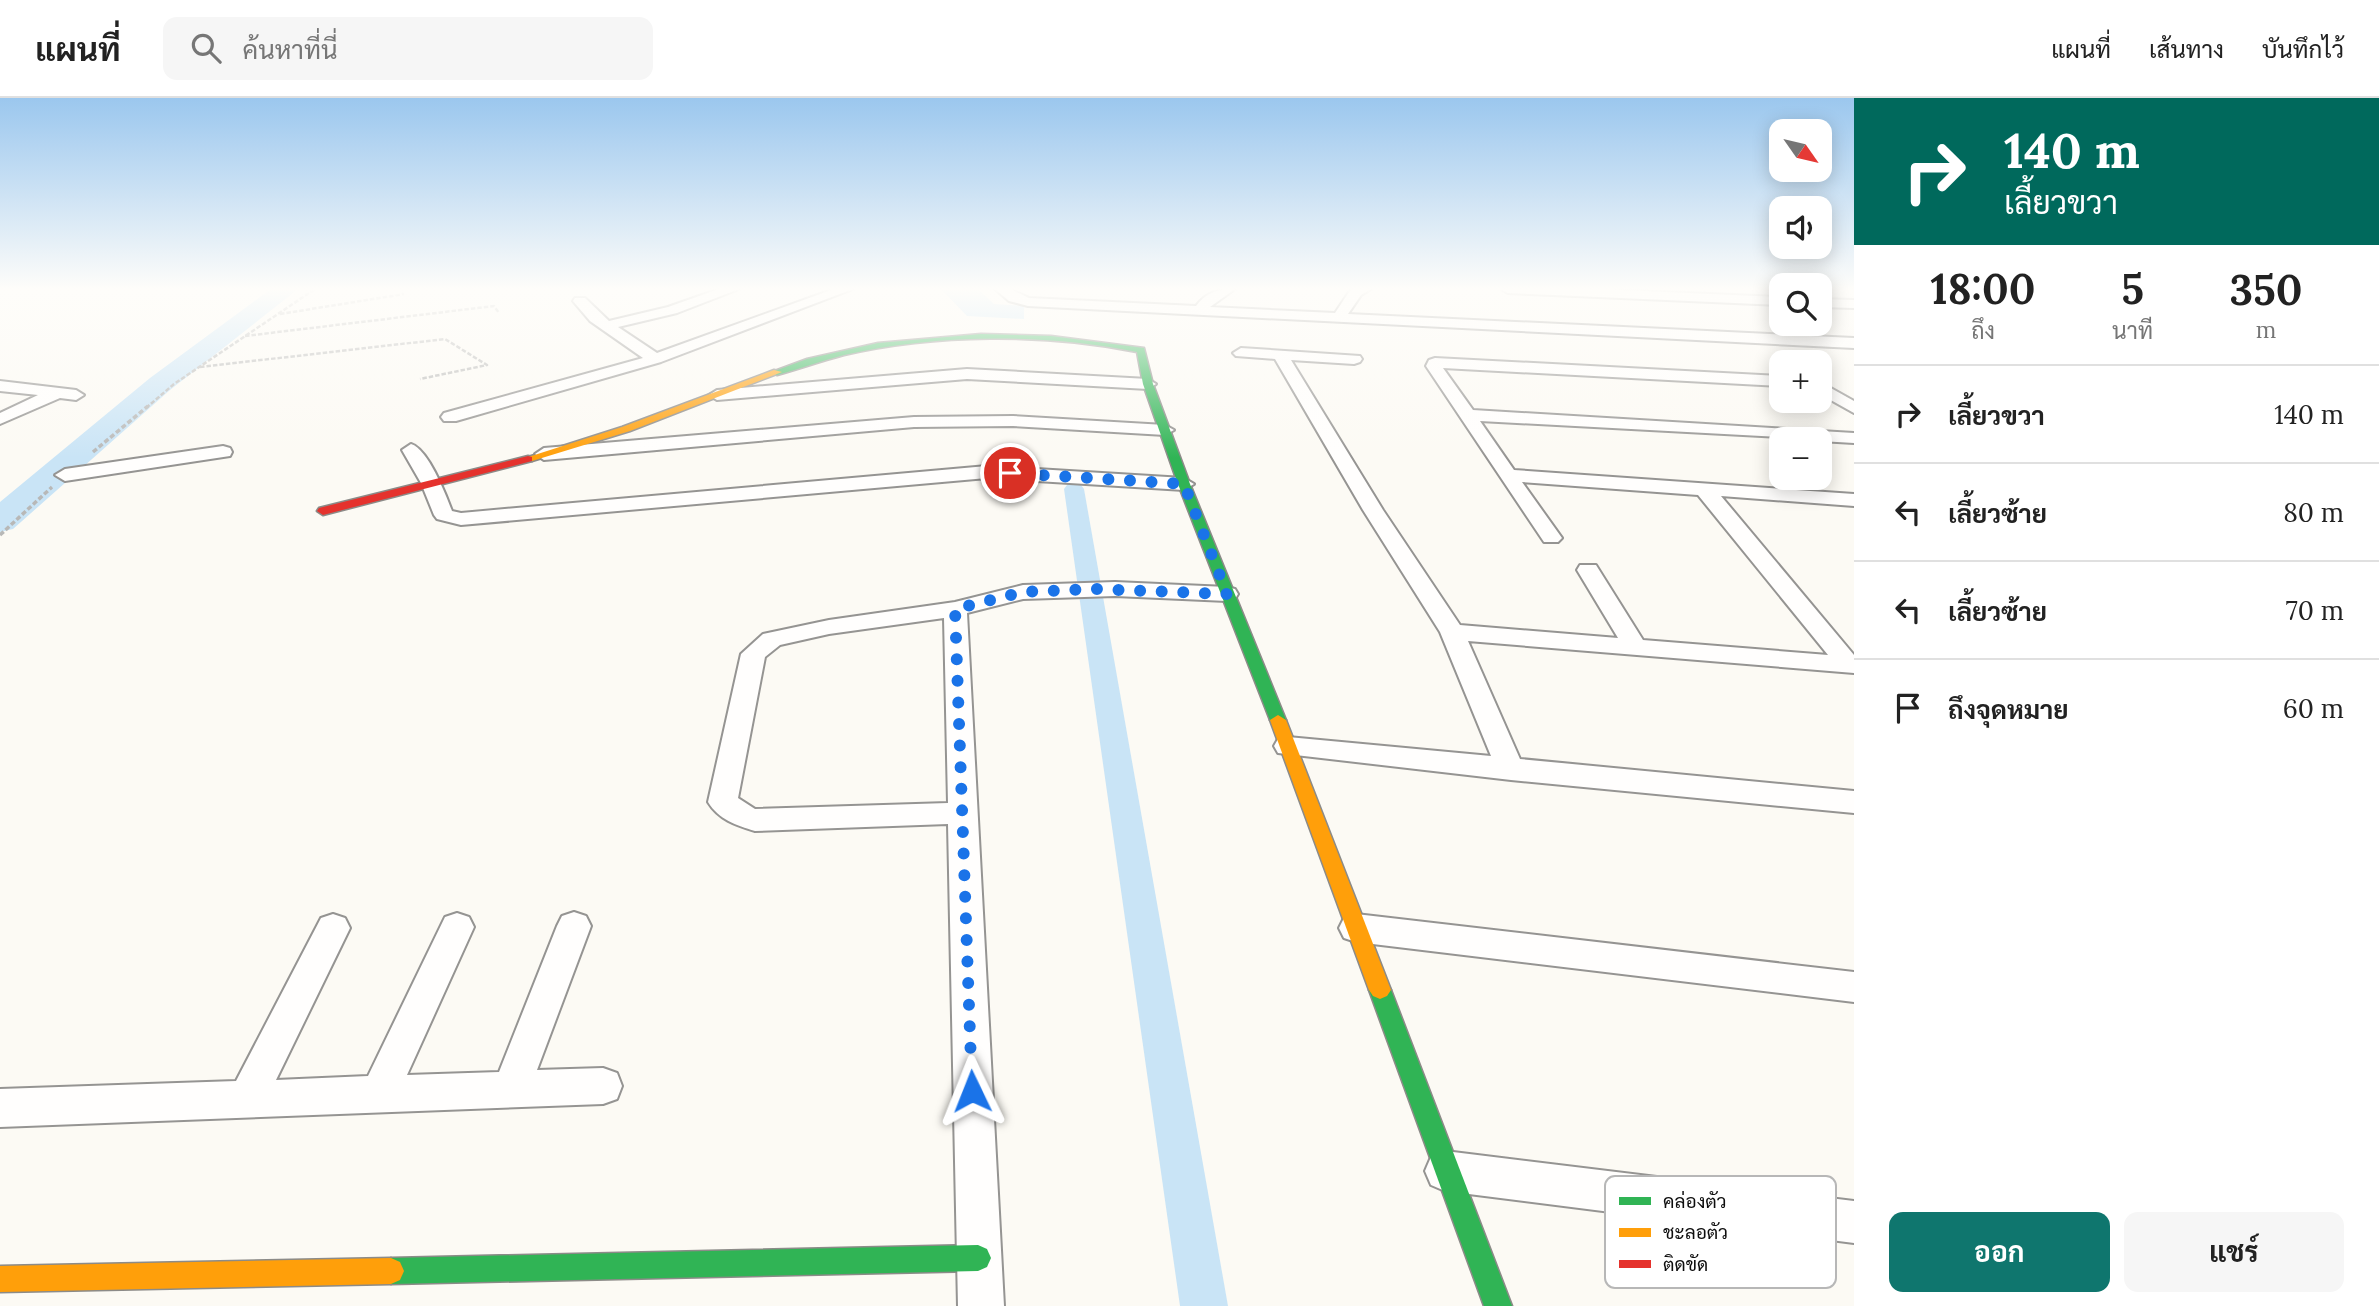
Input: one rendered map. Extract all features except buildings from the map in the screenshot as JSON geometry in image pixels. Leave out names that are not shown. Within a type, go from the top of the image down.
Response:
[{"type":"street","points":[[634,345],[655,359]]},
{"type":"street","points":[[450,417],[655,359],[692,345]]},
{"type":"street","points":[[323,511],[628,428],[796,364],[870,345]]},
{"type":"street","points":[[1123,345],[1133,346],[1143,353],[1148,384],[1184,484],[1288,746],[1498,1306]]},
{"type":"street","points":[[1241,352],[1354,359]]},
{"type":"street","points":[[1280,355],[1373,510],[1452,632],[1511,770]]},
{"type":"street","points":[[1551,538],[1434,366],[1435,363],[1769,381]]},
{"type":"street","points":[[717,395],[967,374],[1148,384]]},
{"type":"street","points":[[1832,386],[1854,385]]},
{"type":"street","points":[[0,386],[76,395]]},
{"type":"street","points":[[0,419],[57,393]]},
{"type":"street","points":[[1832,394],[1854,408]]},
{"type":"street","points":[[1467,415],[1854,438]]},
{"type":"street","points":[[539,454],[914,422],[1013,421],[1165,430]]},
{"type":"street","points":[[628,428],[624,436],[636,447]]},
{"type":"street","points":[[411,450],[431,483],[444,514],[461,519],[987,472],[1184,484]]},
{"type":"street","points":[[65,475],[223,452]]},
{"type":"street","points":[[1508,475],[1854,500]]},
{"type":"street","points":[[1705,490],[1852,665]]},
{"type":"street","points":[[1588,570],[1636,648]]},
{"type":"street","points":[[963,813],[755,820],[741,816],[723,802],[753,654],[772,639],[829,627],[955,609],[1023,592],[1115,589],[1227,594]]},
{"type":"street","points":[[955,609],[981,1306]]},
{"type":"street","points":[[1452,632],[1852,665]]},
{"type":"street","points":[[1288,746],[1854,802]]},
{"type":"street","points":[[511,1090],[574,926]]},
{"type":"street","points":[[379,1094],[457,927]]},
{"type":"street","points":[[247,1099],[333,928]]},
{"type":"street","points":[[1356,928],[1854,987]]},
{"type":"street","points":[[0,1108],[603,1086]]},
{"type":"street","points":[[1446,1171],[1605,1191]]},
{"type":"street","points":[[1836,1220],[1854,1222]]},
{"type":"street","points":[[0,1279],[978,1258]]},
{"type":"path","points":[[0,535],[65,475],[174,384],[231,345]]},
{"type":"path","points":[[199,367],[389,345]]},
{"type":"path","points":[[420,379],[487,365],[455,345]]},
{"type":"waterway","points":[[0,521],[160,384],[211,345]]},
{"type":"waterway","points":[[1074,489],[1204,1306]]},
{"type":"traffic: fast","points":[[777,372],[844,352],[882,345]]},
{"type":"traffic: fast","points":[[1115,345],[1141,350],[1148,384],[1184,484],[1278,720]]},
{"type":"traffic: fast","points":[[1380,990],[1498,1306]]},
{"type":"traffic: fast","points":[[391,1271],[978,1258]]},
{"type":"traffic: slow","points":[[528,459],[626,429],[777,372]]},
{"type":"traffic: slow","points":[[1278,720],[1380,990]]},
{"type":"traffic: slow","points":[[0,1279],[391,1271]]},
{"type":"traffic: jam","points":[[323,511],[528,459]]},
{"type":"route","points":[[972,1091],[955,609],[1023,592],[1075,589],[1227,594],[1184,484],[1010,473]]}]
